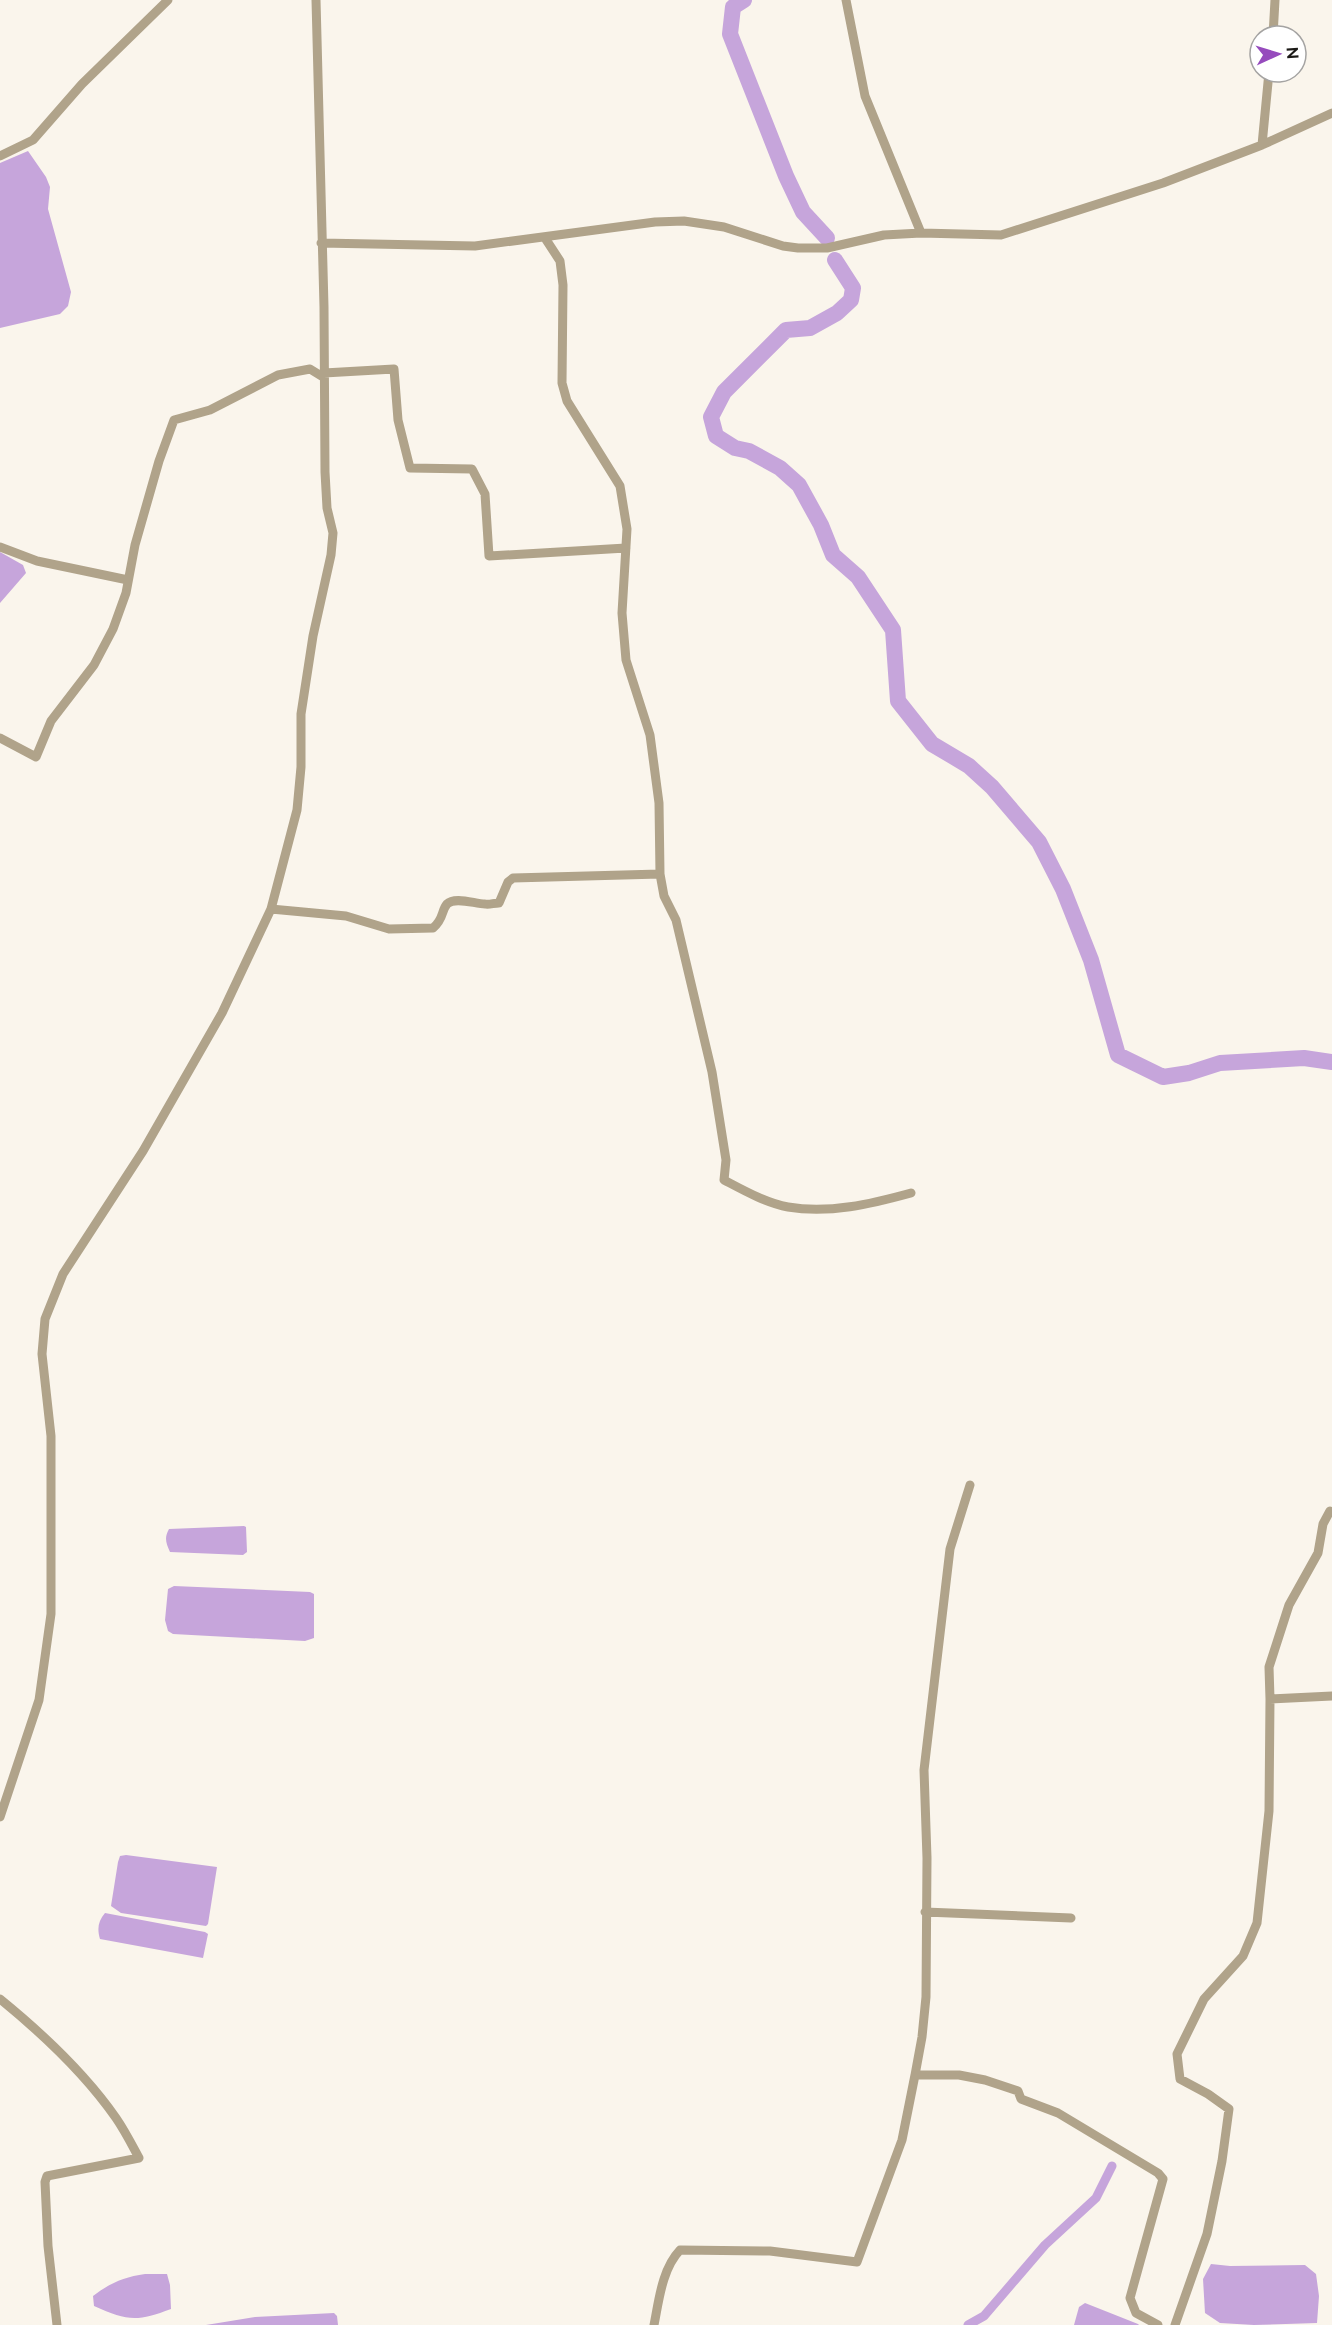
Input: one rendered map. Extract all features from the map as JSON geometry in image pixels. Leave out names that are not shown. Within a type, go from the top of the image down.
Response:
[{"type":"street","points":[[0,156],[33,140],[82,84],[168,0]]},
{"type":"street","points":[[0,1817],[39,1700],[51,1614],[51,1436],[42,1354],[45,1319],[63,1274],[142,1151],[222,1013],[271,909],[297,810],[301,766],[301,714],[313,636],[331,555],[333,533],[327,508],[325,472],[324,308],[316,0]]},
{"type":"street","points":[[846,0],[865,96],[921,233]]},
{"type":"street","points":[[1274,24],[1275,0]]},
{"type":"street","points":[[1262,145],[1268,84]]},
{"type":"street","points":[[321,243],[475,246],[655,222],[684,221],[724,227],[783,246],[798,248],[827,248],[884,235],[921,233],[1000,235],[1163,183],[1262,145],[1332,113]]},
{"type":"street","points":[[545,238],[560,261],[563,285],[562,383],[567,402],[620,486],[627,529],[622,631],[626,660],[650,735],[659,803],[660,874],[664,896],[676,920],[712,1072],[726,1160],[724,1180],[786,1207],[809,1209],[865,1205],[910,1193]]},
{"type":"street","points":[[0,738],[36,757],[51,721],[94,665],[113,629],[153,482],[174,420],[210,410],[278,375],[310,369],[324,375],[394,369],[398,420],[410,468],[472,469],[485,494],[489,556],[626,548]]},
{"type":"street","points":[[0,547],[37,561],[128,580]]},
{"type":"street","points":[[271,909],[346,916],[389,929],[433,928],[441,921],[445,906],[449,902],[499,903],[508,882],[513,878],[660,874]]},
{"type":"street","points":[[654,2325],[663,2284],[672,2259],[680,2250],[770,2251],[857,2262],[902,2140],[922,2037],[926,1997],[927,1858],[924,1770],[950,1549],[970,1485]]},
{"type":"street","points":[[1175,2325],[1207,2234],[1222,2161],[1228,2109],[1208,2094],[1180,2079],[1177,2054],[1204,2000],[1243,1956],[1257,1923],[1269,1811],[1269,1667],[1289,1605],[1318,1553],[1323,1524],[1330,1511]]},
{"type":"street","points":[[1270,1699],[1332,1696]]},
{"type":"street","points":[[925,1912],[1071,1918]]},
{"type":"street","points":[[0,1999],[45,2036],[80,2074],[116,2118],[139,2158],[47,2176],[45,2182],[48,2246],[57,2325]]},
{"type":"street","points":[[915,2075],[975,2078],[1058,2113],[1158,2173],[1163,2179],[1130,2298],[1136,2313],[1158,2325]]},
{"type":"shaded area","points":[[28,151],[46,177],[50,187],[48,209],[71,292],[68,306],[60,314],[0,328],[0,163]]},
{"type":"shaded area","points":[[0,552],[23,565],[26,573],[0,603]]},
{"type":"shaded area","points":[[246,1527],[247,1552],[243,1555],[170,1552],[166,1538],[169,1529]]},
{"type":"shaded area","points":[[174,1586],[310,1592],[314,1594],[314,1638],[305,1641],[173,1634],[168,1631],[165,1620],[168,1589]]},
{"type":"shaded area","points":[[120,1856],[217,1867],[208,1924],[206,1926],[121,1913],[111,1906],[118,1862]]},
{"type":"shaded area","points":[[105,1913],[205,1932],[208,1934],[203,1958],[100,1939],[99,1925]]},
{"type":"shaded area","points":[[1211,2264],[1305,2265],[1316,2274],[1319,2296],[1317,2323],[1254,2325],[1220,2323],[1205,2313],[1203,2279]]},
{"type":"shaded area","points":[[145,2274],[167,2274],[171,2309],[149,2316],[132,2318],[115,2315],[94,2306],[93,2296],[105,2288],[118,2281]]},
{"type":"shaded area","points":[[1085,2303],[1139,2325],[1074,2325],[1079,2307]]},
{"type":"shaded area","points":[[334,2313],[337,2316],[338,2325],[206,2325],[255,2317]]},
{"type":"waterway","points":[[744,0],[733,7],[730,34],[786,176],[803,212],[827,238]]},
{"type":"waterway","points":[[835,260],[853,288],[851,300],[837,313],[810,328],[786,330],[724,392],[711,417],[716,436],[735,448],[749,451],[780,468],[799,485],[821,525],[833,555],[858,577],[893,630],[898,701],[932,744],[969,766],[992,787],[1039,842],[1063,889],[1091,960],[1118,1055],[1163,1077],[1189,1073],[1220,1063],[1304,1058],[1332,1062]]},
{"type":"waterway","points":[[968,2325],[984,2316],[1045,2245],[1096,2198],[1112,2166]]}]
